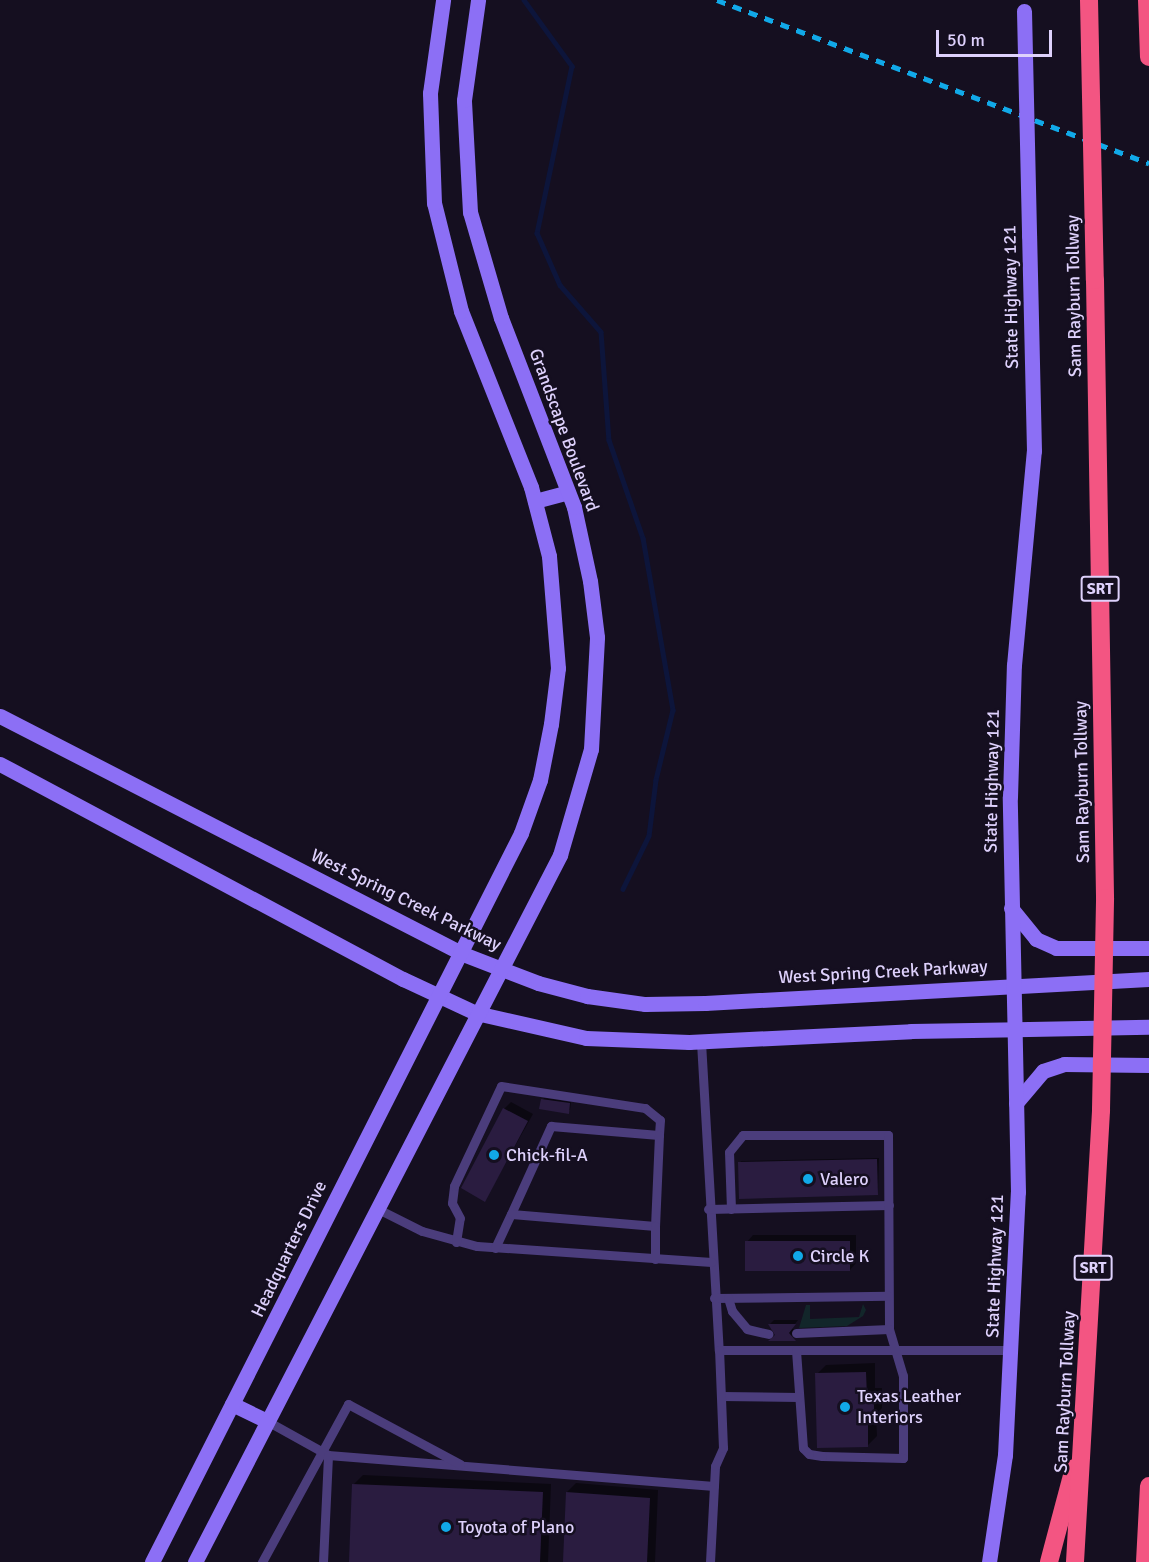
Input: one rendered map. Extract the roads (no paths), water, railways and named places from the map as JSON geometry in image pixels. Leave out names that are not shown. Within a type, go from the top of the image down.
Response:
[{"type":"highway","name":"Sam Rayburn Tollway","points":[[1076,1562],[1101,1110],[1105,898],[1089,0]]},
{"type":"highway","points":[[1147,0],[1149,57]]},
{"type":"highway","points":[[1049,1562],[1085,1425]]},
{"type":"highway","points":[[1145,1562],[1149,1486]]},
{"type":"main road","points":[[443,0],[430,93],[434,203],[461,311],[535,501],[549,556],[556,612],[558,668],[551,724],[540,780],[521,832],[463,954]]},
{"type":"main road","name":"Grandscape Boulevard","points":[[478,0],[464,100],[470,212],[501,318],[568,492],[590,581],[597,638],[591,749],[560,855],[503,970]]},
{"type":"main road","name":"State Highway 121","points":[[989,1562],[1005,1455],[1018,1192],[1011,985],[1014,665],[1034,451],[1024,5]]},
{"type":"main road","points":[[535,501],[568,492]]},
{"type":"main road","name":"West Spring Creek Parkway","points":[[0,716],[463,954],[503,970],[587,996],[645,1004],[1149,979]]},
{"type":"main road","points":[[0,764],[436,995],[476,1013],[586,1038],[701,1042],[1013,1028],[1149,1027]]},
{"type":"main road","points":[[1011,908],[1036,939],[1056,948],[1149,948]]},
{"type":"main road","name":"Headquarters Drive","points":[[152,1562],[436,995],[463,954]]},
{"type":"main road","points":[[195,1562],[378,1209],[476,1013],[503,970]]},
{"type":"main road","points":[[1016,1103],[1043,1071],[1064,1064],[1149,1065]]},
{"type":"main road","points":[[232,1404],[267,1421]]},
{"type":"lane","points":[[701,1042],[708,1209],[719,1350],[723,1448],[716,1466],[710,1562]]},
{"type":"lane","points":[[456,1242],[460,1218],[452,1203],[454,1186],[501,1086],[645,1108],[660,1120],[655,1259]]},
{"type":"lane","points":[[495,1248],[551,1126],[659,1135]]},
{"type":"lane","points":[[731,1209],[729,1152],[743,1135],[888,1135],[889,1329],[903,1376],[903,1458],[809,1454],[803,1448],[796,1350]]},
{"type":"lane","points":[[708,1209],[889,1206]]},
{"type":"lane","points":[[378,1209],[422,1231],[456,1242],[495,1248],[711,1262]]},
{"type":"lane","points":[[511,1214],[655,1227]]},
{"type":"lane","points":[[714,1298],[888,1296]]},
{"type":"lane","points":[[728,1298],[732,1311],[747,1329],[768,1335]]},
{"type":"lane","points":[[796,1333],[889,1329]]},
{"type":"lane","points":[[719,1350],[893,1347],[1011,1350]]},
{"type":"lane","points":[[721,1396],[800,1397]]},
{"type":"lane","points":[[262,1562],[325,1453],[348,1404],[463,1465]]},
{"type":"lane","points":[[267,1421],[325,1453],[714,1486]]},
{"type":"lane","points":[[323,1562],[325,1453]]},
{"type":"lane","points":[[317,1562],[324,1549]]},
{"type":"waterway","points":[[524,0],[572,66],[537,233],[560,285],[601,332],[609,440],[643,538],[673,710],[656,780],[649,836],[623,889]]},
{"type":"railway","points":[[717,0],[1149,163]]},
{"type":"place","name":"Chick-fil-A","points":[[494,1155]]},
{"type":"place","name":"Valero","points":[[808,1179]]},
{"type":"place","name":"Circle K","points":[[798,1256]]},
{"type":"place","name":"Texas Leather Interiors","points":[[845,1407]]},
{"type":"place","name":"Toyota of Plano","points":[[446,1527]]}]
